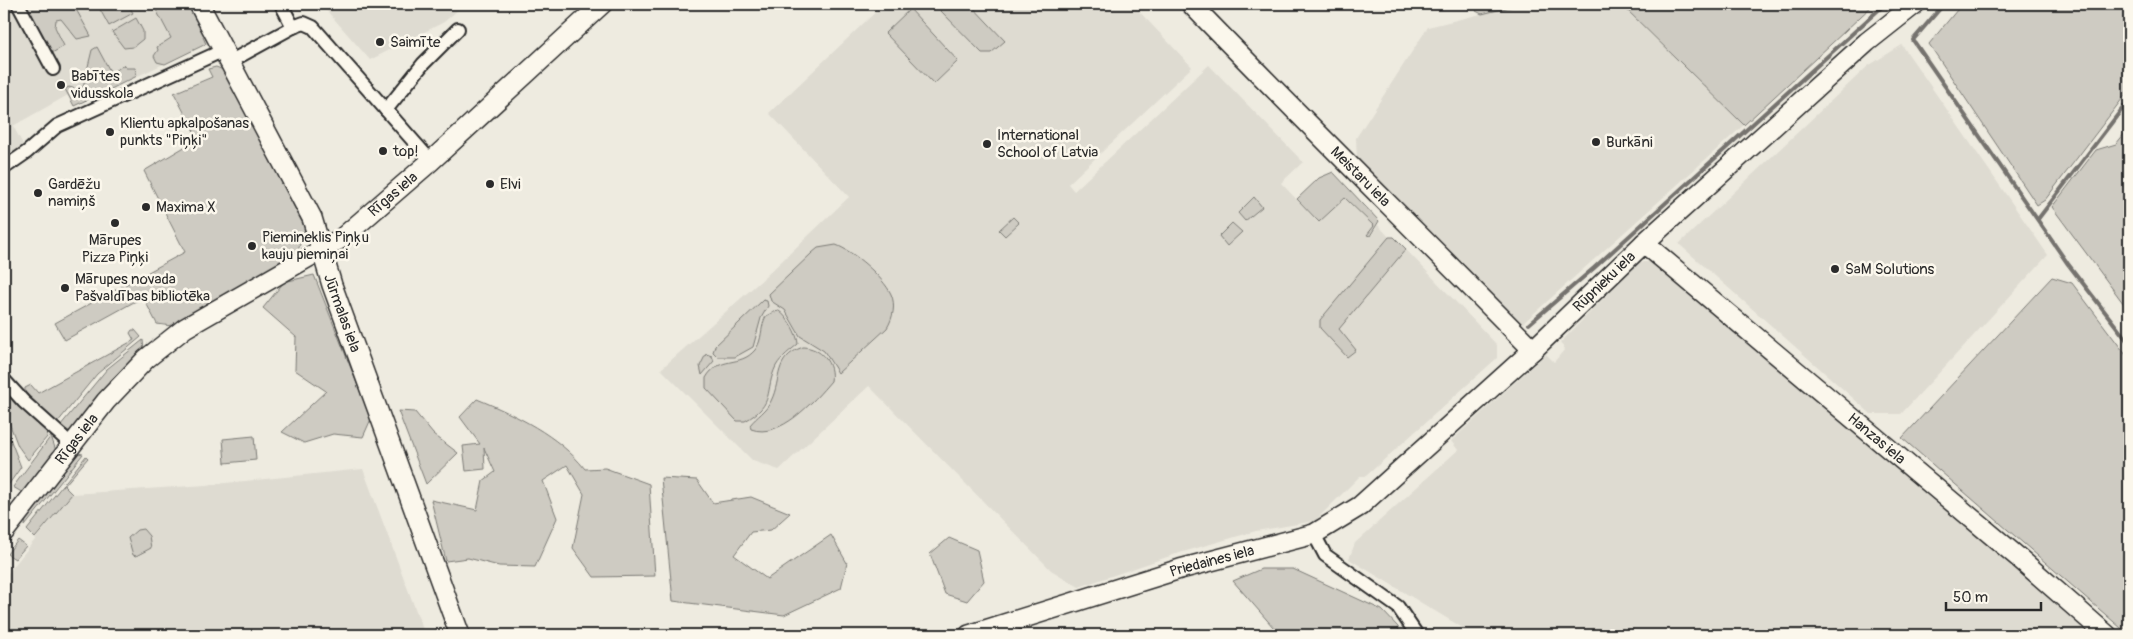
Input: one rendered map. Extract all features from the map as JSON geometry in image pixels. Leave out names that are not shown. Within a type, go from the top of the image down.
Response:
[{"type":"street","points":[[18,4],[53,69]]},
{"type":"street","name":"Jūrmalas iela","points":[[199,4],[312,218],[335,294],[460,635]]},
{"type":"street","points":[[281,4],[293,27]]},
{"type":"street","name":"Rīgas iela","points":[[4,532],[120,385],[157,349],[216,310],[342,238],[430,161],[602,4]]},
{"type":"street","name":"Meistaru iela","points":[[1190,4],[1335,153],[1397,212],[1533,350]]},
{"type":"street","name":"Rūpnieku iela","points":[[1314,534],[1360,506],[1533,350],[1644,243],[1860,49],[1915,4]]},
{"type":"street","points":[[4,168],[27,152],[57,126],[304,23],[313,27],[430,161]]},
{"type":"street","points":[[386,110],[423,64],[458,30]]},
{"type":"street","name":"Hanzas iela","points":[[1644,243],[2108,635]]},
{"type":"street","points":[[4,380],[24,402],[72,444]]},
{"type":"street","points":[[1314,534],[1325,555],[1398,607],[1418,635]]},
{"type":"street","name":"Priedaines iela","points":[[969,635],[1180,569],[1314,534]]},
{"type":"shaded area","name":"Babītes vidusskola","points":[[4,4],[191,4],[208,34],[206,44],[74,106],[68,95],[13,126],[24,146],[4,159]]},
{"type":"shaded area","points":[[26,4],[73,4],[91,36],[77,39],[61,19],[56,20],[55,27],[64,46],[52,53]]},
{"type":"shaded area","points":[[97,4],[128,4],[133,13],[109,26]]},
{"type":"shaded area","points":[[153,4],[191,4],[208,34],[203,37],[206,44],[165,64],[157,62],[154,56],[158,50],[157,47],[171,38]]},
{"type":"shaded area","name":"Saimīte","points":[[321,4],[465,4],[444,22],[370,60]]},
{"type":"shaded area","points":[[884,4],[1132,4],[1192,67],[1068,184],[1074,191],[1209,65],[1303,162],[1281,183],[1318,222],[1345,198],[1374,226],[1368,235],[1371,236],[1378,225],[1389,237],[1394,237],[1497,345],[1497,358],[1366,476],[1360,476],[1315,521],[1256,531],[1176,554],[1079,587],[1051,570],[869,386],[779,470],[753,461],[661,369],[764,278],[849,197],[769,113]]},
{"type":"shaded area","points":[[939,4],[970,4],[1005,41],[991,53],[982,53],[940,10]]},
{"type":"shaded area","points":[[1481,4],[1522,4],[1482,14],[1476,11]]},
{"type":"shaded area","points":[[1522,4],[1621,4],[1744,125],[1522,324],[1357,160],[1356,138],[1428,27]]},
{"type":"shaded area","points":[[1621,4],[1874,4],[1744,125]]},
{"type":"shaded area","points":[[1962,4],[2129,4],[2129,90],[2045,200],[2037,205],[1929,44]]},
{"type":"shaded area","points":[[910,9],[958,61],[934,84],[885,33]]},
{"type":"shaded area","points":[[136,18],[143,31],[143,39],[133,47],[124,48],[112,32]]},
{"type":"shaded area","points":[[1902,45],[2048,255],[1901,414],[1871,414],[1679,244],[1868,66]]},
{"type":"shaded area","points":[[97,47],[111,73],[124,65],[126,68],[135,68],[137,76],[101,94],[83,87],[92,50]]},
{"type":"shaded area","points":[[216,67],[226,71],[305,228],[297,254],[172,326],[157,324],[143,297],[65,340],[55,323],[185,252],[144,171],[198,139],[174,93],[212,77],[208,69]]},
{"type":"shaded area","points":[[69,87],[97,95],[74,106],[65,89]]},
{"type":"shaded area","points":[[2129,128],[2129,311],[2052,207],[2096,150],[2116,144]]},
{"type":"shaded area","points":[[1333,172],[1379,221],[1370,236],[1367,235],[1374,226],[1345,198],[1319,222],[1297,199],[1319,178]]},
{"type":"shaded area","points":[[1254,197],[1262,207],[1245,221],[1238,213]]},
{"type":"shaded area","points":[[1013,217],[1019,223],[1005,236],[999,230]]},
{"type":"shaded area","points":[[1232,223],[1242,232],[1227,246],[1219,236]]},
{"type":"shaded area","points":[[1389,237],[1394,237],[1406,249],[1339,329],[1356,350],[1347,357],[1320,328],[1320,320]]},
{"type":"shaded area","points":[[836,245],[851,253],[875,273],[891,294],[894,307],[887,328],[838,373],[824,351],[800,336],[785,310],[771,301],[769,294],[818,248]]},
{"type":"shaded area","points":[[1639,262],[1658,262],[1673,273],[2091,635],[1457,635],[1463,628],[1349,559],[1355,543],[1458,450],[1451,441],[1546,354],[1554,362],[1565,349],[1560,343]]},
{"type":"shaded area","points":[[314,275],[371,419],[363,437],[333,434],[304,443],[282,432],[326,391],[295,370],[296,337],[263,308],[284,282]]},
{"type":"shaded area","points":[[2052,277],[2072,283],[2129,359],[2129,635],[1902,438]]},
{"type":"shaded area","points":[[763,300],[767,301],[768,306],[761,318],[753,347],[735,357],[718,357],[713,352],[715,346]]},
{"type":"shaded area","points":[[779,311],[791,326],[798,344],[783,356],[776,366],[772,375],[768,397],[761,409],[745,421],[737,421],[706,388],[706,378],[717,366],[743,359],[755,350],[758,346],[766,316]]},
{"type":"shaded area","points":[[132,330],[135,330],[141,337],[97,374],[57,423],[25,392],[25,388],[31,385],[38,393],[134,340],[130,333]]},
{"type":"shaded area","points":[[143,340],[144,351],[76,428],[69,431],[60,426],[107,369]]},
{"type":"shaded area","points":[[803,347],[821,353],[830,368],[831,381],[806,408],[785,424],[762,431],[751,429],[750,425],[767,408],[771,401],[783,363],[793,352]]},
{"type":"shaded area","points":[[706,354],[712,356],[714,361],[702,375],[700,366]]},
{"type":"shaded area","points":[[4,388],[48,431],[47,437],[28,460],[18,446],[5,412]]},
{"type":"shaded area","points":[[477,399],[536,427],[562,446],[585,469],[605,468],[649,484],[655,576],[594,577],[573,548],[584,494],[567,465],[543,481],[557,518],[535,567],[499,566],[468,558],[446,561],[431,500],[477,510],[483,481],[495,472],[484,448],[485,469],[466,471],[463,446],[480,444],[460,417]]},
{"type":"shaded area","points":[[398,411],[415,412],[433,434],[458,453],[426,484]]},
{"type":"shaded area","points":[[4,423],[21,467],[4,491]]},
{"type":"shaded area","points":[[51,436],[56,451],[25,494],[13,487]]},
{"type":"shaded area","points":[[254,436],[256,460],[225,463],[223,439]]},
{"type":"shaded area","points":[[78,453],[83,454],[25,526],[26,519]]},
{"type":"shaded area","points":[[86,456],[88,458],[64,486],[72,494],[35,538],[27,530]]},
{"type":"shaded area","points":[[363,469],[425,635],[4,635],[4,578],[72,494],[206,485]]},
{"type":"shaded area","points":[[661,478],[697,480],[713,503],[751,497],[790,513],[771,530],[751,532],[734,555],[767,579],[831,535],[847,563],[841,588],[784,615],[673,601]]},
{"type":"shaded area","points":[[143,529],[149,536],[151,548],[136,556],[133,555],[128,538],[137,530]]},
{"type":"shaded area","points":[[949,538],[977,550],[984,581],[967,601],[945,594],[930,554]]},
{"type":"shaded area","points":[[18,540],[26,546],[15,559],[7,554]]},
{"type":"shaded area","points":[[1261,569],[1293,569],[1382,610],[1398,627],[1400,635],[1280,635],[1233,581]]},
{"type":"waterway","points":[[1529,324],[1594,268],[1885,4]]},
{"type":"waterway","points":[[1944,4],[1913,40],[2068,264],[2129,343]]},
{"type":"waterway","points":[[2038,219],[2129,100]]},
{"type":"place","name":"Saimīte","points":[[380,42]]},
{"type":"place","name":"Babītes vidusskola","points":[[61,85]]},
{"type":"place","name":"Klientu apkalpošanas punkts \"Piņķi\"","points":[[110,132]]},
{"type":"place","name":"Burkāni","points":[[1596,142]]},
{"type":"place","name":"International School of Latvia","points":[[987,144]]},
{"type":"place","name":"top!","points":[[383,151]]},
{"type":"place","name":"Elvi","points":[[490,184]]},
{"type":"place","name":"Gardēžu namiņš","points":[[38,193]]},
{"type":"place","name":"Maxima X","points":[[146,207]]},
{"type":"place","name":"Mārupes Pizza Piņķi","points":[[115,223]]},
{"type":"place","name":"Piemineklis Piņķu kauju piemiņai","points":[[252,246]]},
{"type":"place","name":"SaM Solutions","points":[[1835,269]]},
{"type":"place","name":"Mārupes novada Pašvaldības bibliotēka","points":[[65,288]]}]
